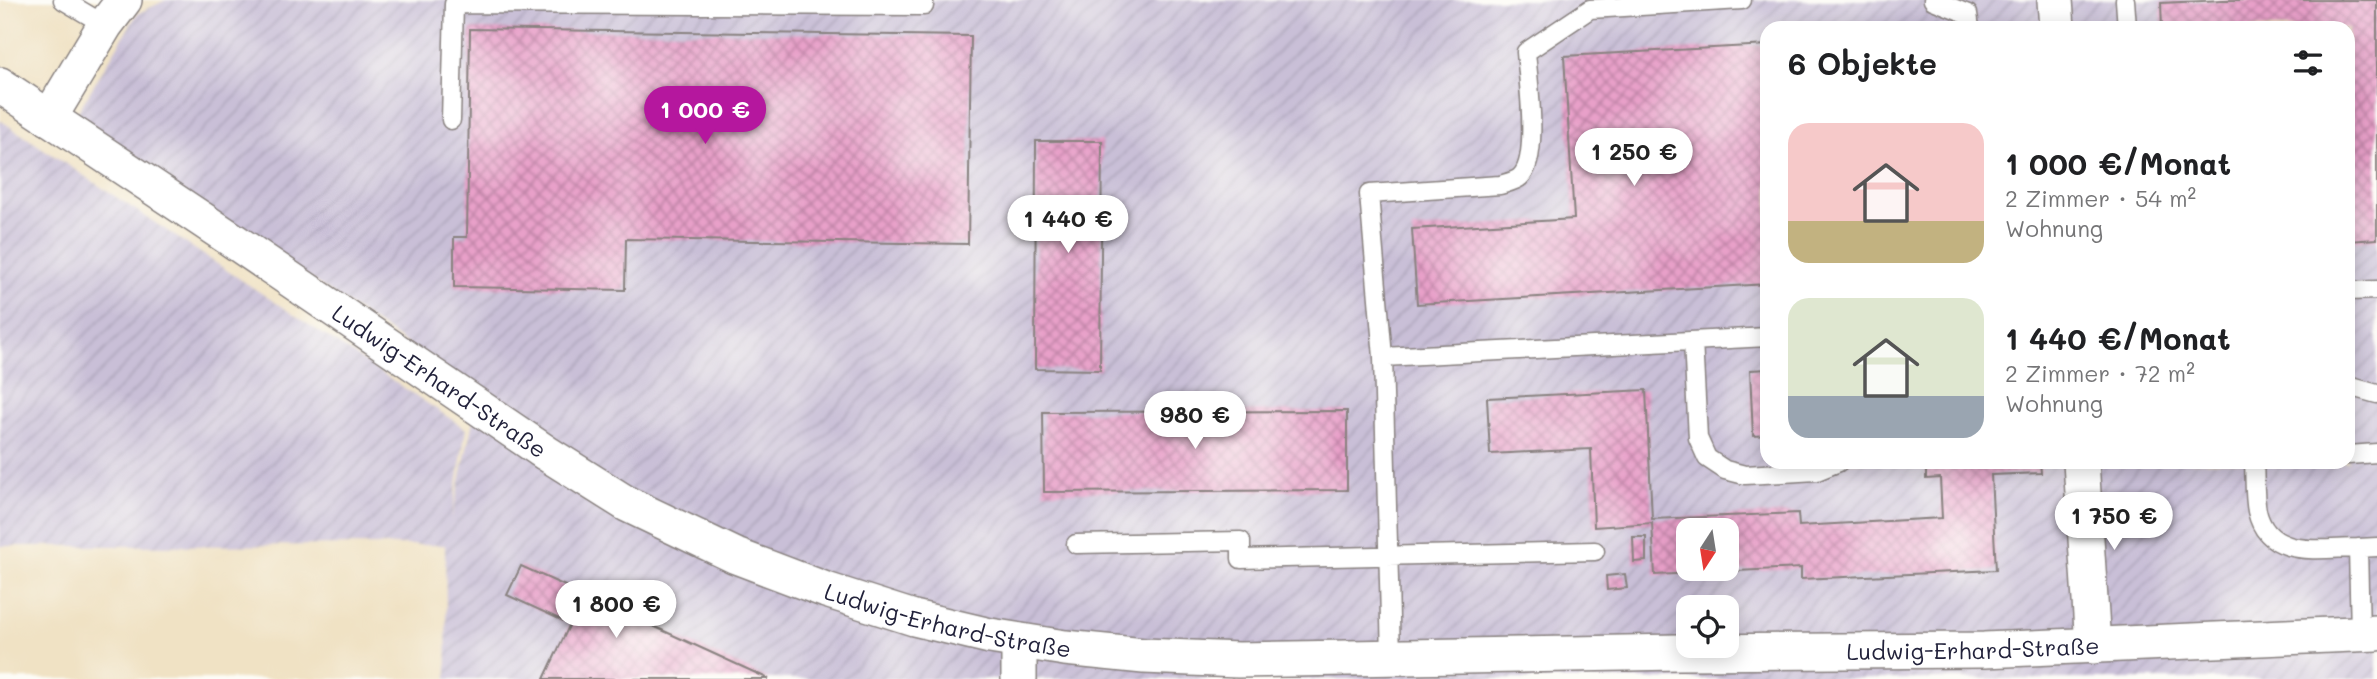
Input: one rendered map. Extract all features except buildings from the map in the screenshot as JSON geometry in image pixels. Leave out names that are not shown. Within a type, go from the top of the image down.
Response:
[{"type":"street","points":[[2055,0],[2056,21]]},
{"type":"street","points":[[49,118],[114,12]]},
{"type":"street","name":"Ludwig-Erhard-Straße","points":[[0,85],[546,453],[627,504],[736,556],[826,590],[914,618],[1018,641],[1144,656],[1238,660],[1391,656],[1679,665],[2369,633]]},
{"type":"street","points":[[2081,469],[2093,646]]},
{"type":"street","points":[[1018,641],[1019,679]]},
{"type":"lane","points":[[63,0],[114,12]]},
{"type":"lane","points":[[451,120],[456,2],[924,6],[924,0]]},
{"type":"lane","points":[[1391,656],[1383,358],[1370,194],[1500,186],[1520,177],[1529,163],[1532,147],[1526,52],[1590,9],[1742,0]]},
{"type":"lane","points":[[1933,0],[1968,14],[1969,21]]},
{"type":"lane","points":[[2125,0],[2126,21]]},
{"type":"lane","points":[[2355,291],[2377,290]]},
{"type":"lane","points":[[1383,358],[1760,337]]},
{"type":"lane","points":[[1693,341],[1698,438],[1707,458],[1725,470],[1745,475],[1822,469]]},
{"type":"lane","points":[[2355,388],[2377,394]]},
{"type":"lane","points":[[2355,455],[2377,453]]},
{"type":"lane","points":[[2254,469],[2257,510],[2263,529],[2275,542],[2293,548],[2377,547]]},
{"type":"lane","points":[[1076,544],[1241,541],[1241,559],[1595,551]]},
{"type":"lane","points":[[2358,548],[2369,633]]},
{"type":"shaded area","points":[[166,0],[2377,0],[2377,679],[447,679],[445,545],[0,546],[0,120],[466,429],[451,522],[479,393],[74,118],[137,14]]}]
